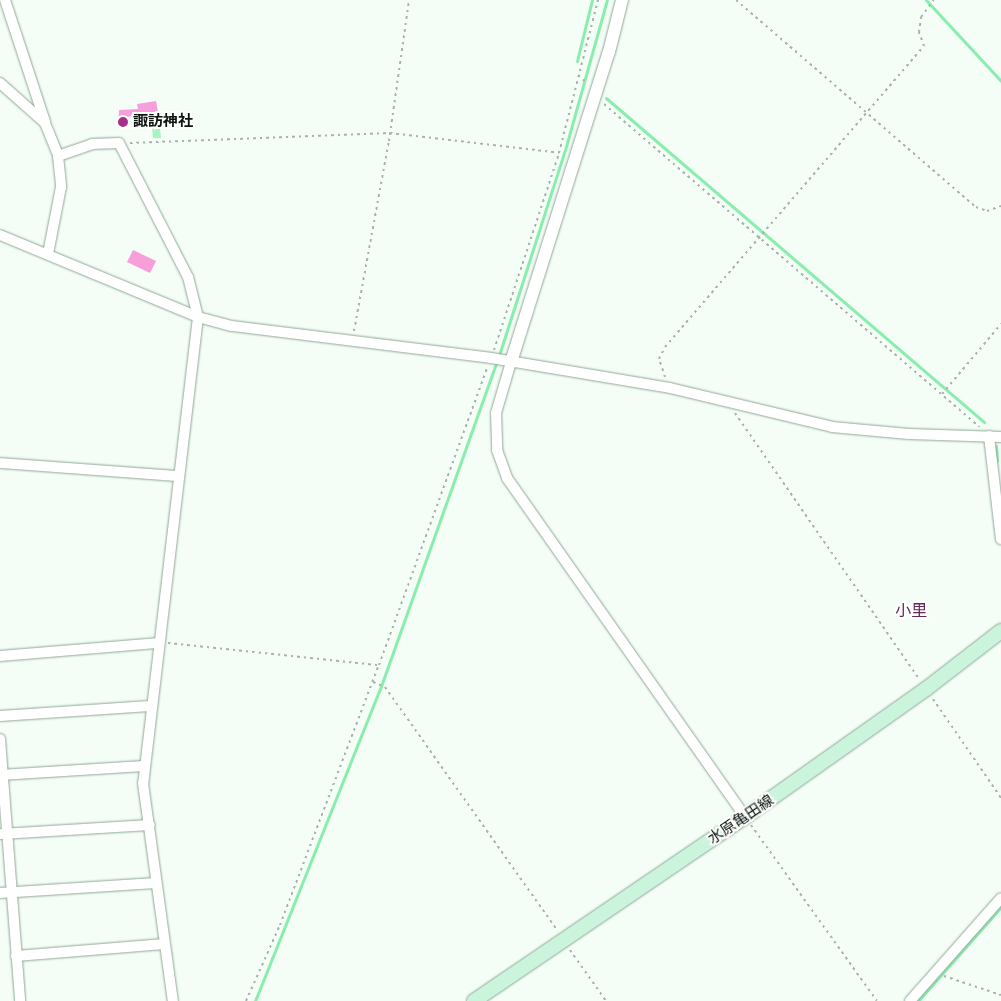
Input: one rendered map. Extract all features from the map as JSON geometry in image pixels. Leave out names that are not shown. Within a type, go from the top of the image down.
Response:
[{"type":"main road","name":"水原亀田線","points":[[474,1001],[564,938],[746,817],[926,689],[1001,630]]},
{"type":"street","points":[[5,0],[45,123],[58,156],[61,187],[48,254]]},
{"type":"street","points":[[622,0],[496,414],[497,450],[507,478],[746,817]]},
{"type":"street","points":[[0,82],[45,123]]},
{"type":"street","points":[[58,156],[92,144],[119,143],[188,277],[198,317],[160,643],[150,706],[143,783],[173,1001]]},
{"type":"street","points":[[0,235],[198,317],[232,326],[491,358],[670,388],[832,427],[909,434],[995,437]]},
{"type":"street","points":[[1001,426],[995,437],[1001,540]]},
{"type":"street","points":[[0,464],[179,476]]},
{"type":"street","points":[[0,656],[160,643]]},
{"type":"street","points":[[0,716],[150,706]]},
{"type":"street","points":[[0,739],[5,893],[16,956],[20,1001]]},
{"type":"street","points":[[2,775],[144,766]]},
{"type":"street","points":[[3,834],[150,825]]},
{"type":"street","points":[[5,893],[156,883]]},
{"type":"street","points":[[910,1001],[1001,898]]},
{"type":"street","points":[[16,956],[166,944]]},
{"type":"path","points":[[353,341],[390,133],[409,0]]},
{"type":"path","points":[[246,1001],[280,925],[373,682],[491,358],[559,154],[598,0]]},
{"type":"path","points":[[736,0],[976,208],[987,211],[1001,206]]},
{"type":"path","points":[[670,388],[660,355],[924,46],[919,32],[920,17],[934,0]]},
{"type":"path","points":[[579,75],[593,91],[760,238],[995,437]]},
{"type":"path","points":[[119,143],[390,133],[559,154]]},
{"type":"path","points":[[942,394],[1001,324]]},
{"type":"path","points":[[730,402],[801,512],[1001,798]]},
{"type":"path","points":[[160,643],[210,645],[379,665]]},
{"type":"path","points":[[373,682],[385,687],[564,938],[606,1001]]},
{"type":"path","points":[[746,817],[876,1001]]},
{"type":"path","points":[[947,977],[1001,995]]},
{"type":"green space","points":[[159,116],[161,138],[153,138],[151,117]]},
{"type":"building","points":[[156,101],[158,112],[127,117],[128,126],[118,127],[119,110],[138,109],[137,104]]},
{"type":"building","points":[[133,250],[156,261],[150,273],[127,262]]},
{"type":"waterway","points":[[577,61],[592,0]]},
{"type":"waterway","points":[[255,1001],[380,689],[501,349],[567,143],[607,0]]},
{"type":"waterway","points":[[926,0],[1001,81]]},
{"type":"waterway","points":[[606,98],[984,422]]},
{"type":"waterway","points":[[996,446],[997,461]]},
{"type":"waterway","points":[[918,1001],[1001,907]]},
{"type":"place","name":"諏訪神社","points":[[123,122]]},
{"type":"district","name":"小里","points":[[911,611]]}]
